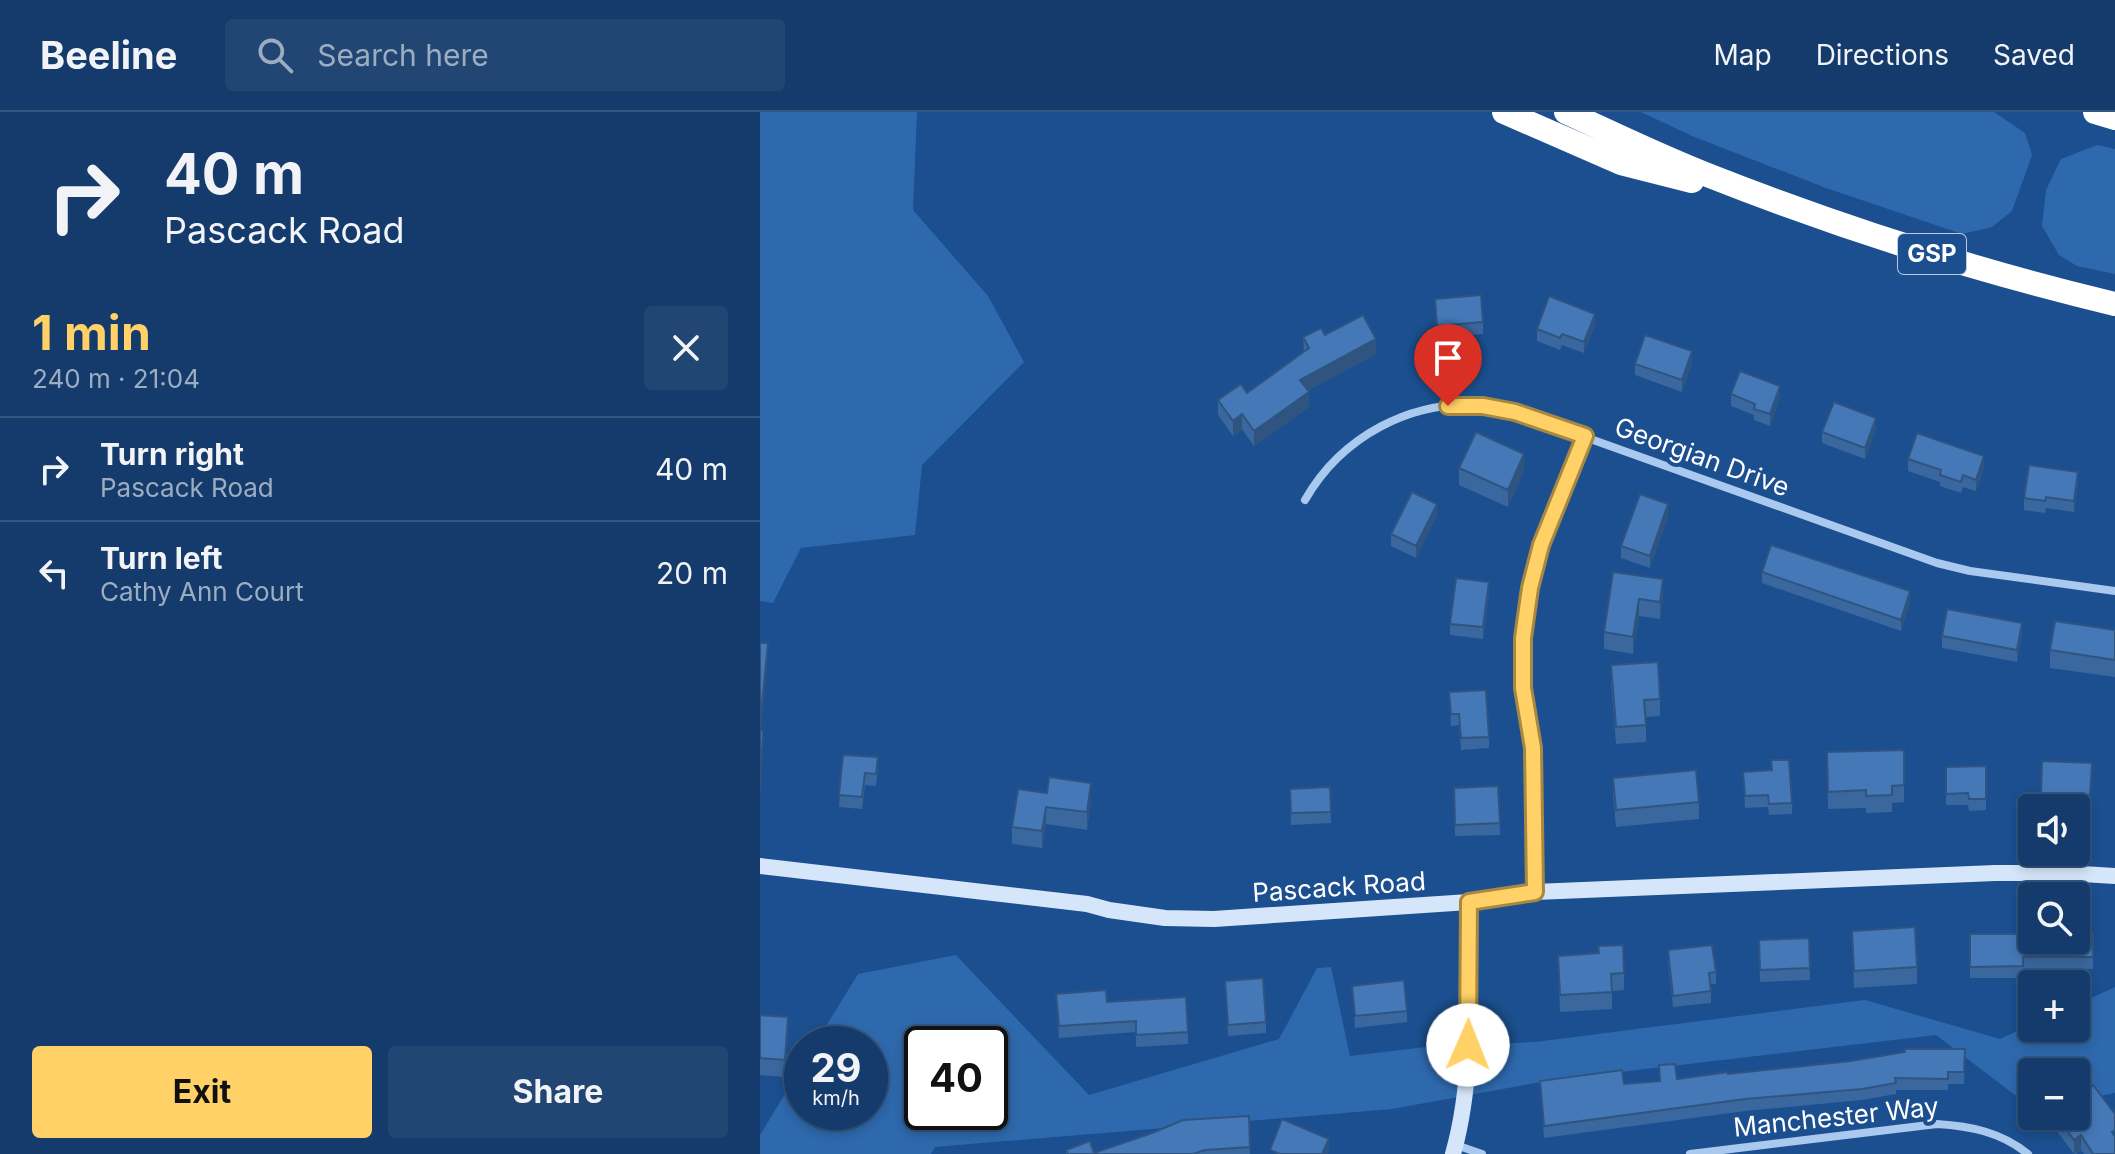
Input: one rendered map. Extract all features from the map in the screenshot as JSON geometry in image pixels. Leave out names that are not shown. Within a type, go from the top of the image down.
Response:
[{"type":"highway","points":[[1504,112],[1621,163],[1782,203]]},
{"type":"highway","name":"GSP","points":[[1566,112],[1709,175],[1782,203],[1932,254],[2115,304]]},
{"type":"highway","points":[[2095,112],[2115,118]]},
{"type":"street","name":"Georgian Drive","points":[[1305,500],[1332,463],[1356,441],[1383,425],[1416,412],[1448,406],[1483,406],[1515,412],[1585,436],[1937,563],[1970,571],[2115,591]]},
{"type":"street","points":[[1535,892],[1533,748],[1523,688],[1523,638],[1530,588],[1541,545],[1585,436]]},
{"type":"street","name":"Pascack Road","points":[[760,866],[1087,904],[1165,918],[1214,919],[1469,902],[1535,892],[1995,873],[2115,876]]},
{"type":"street","points":[[1469,902],[1465,1090],[1454,1150],[1482,1154]]},
{"type":"street","name":"Manchester Way","points":[[1690,1154],[1937,1124],[1964,1126],[1994,1134],[2028,1154]]},
{"type":"shaded area","points":[[760,112],[917,112],[913,210],[988,296],[1024,362],[922,465],[915,535],[801,548],[773,603],[760,601]]},
{"type":"shaded area","points":[[1641,112],[1994,112],[2025,133],[2032,155],[2012,211],[1992,227],[1962,234],[1826,188],[1692,136]]},
{"type":"shaded area","points":[[2097,145],[2115,149],[2115,274],[2077,266],[2059,255],[2042,226],[2046,190],[2061,159]]},
{"type":"shaded area","points":[[956,955],[1089,1095],[1279,1039],[1317,968],[1331,967],[1350,1056],[1426,1047],[1535,1042],[1865,1000],[2000,1039],[2018,1031],[2018,1042],[2090,1042],[2090,999],[2115,987],[2115,1093],[2090,1098],[2090,1058],[2018,1058],[2018,1097],[1936,1035],[1552,1080],[1392,1109],[935,1147],[931,1154],[760,1154],[760,1135],[784,1096],[784,1130],[888,1130],[888,1026],[826,1026],[858,974]]},
{"type":"building","points":[[1481,295],[1483,322],[1437,326],[1435,299]]},
{"type":"building","points":[[1549,296],[1595,314],[1584,342],[1562,334],[1560,338],[1537,329]]},
{"type":"building","points":[[1363,315],[1376,339],[1300,380],[1309,392],[1254,431],[1242,414],[1233,421],[1218,400],[1241,384],[1247,393],[1309,348],[1303,337],[1321,328],[1325,335]]},
{"type":"building","points":[[1645,335],[1692,351],[1682,380],[1635,364]]},
{"type":"building","points":[[1740,371],[1780,386],[1770,414],[1754,409],[1755,404],[1731,394]]},
{"type":"building","points":[[1834,402],[1876,418],[1865,448],[1822,432]]},
{"type":"building","points":[[1476,432],[1524,454],[1508,490],[1459,468]]},
{"type":"building","points":[[1917,433],[1984,456],[1976,480],[1963,475],[1961,482],[1940,475],[1941,470],[1908,459]]},
{"type":"building","points":[[2029,465],[2078,472],[2074,501],[2024,498]]},
{"type":"building","points":[[1412,492],[1437,504],[1416,546],[1391,534]]},
{"type":"building","points":[[1640,494],[1668,504],[1650,556],[1621,546]]},
{"type":"building","points":[[1771,545],[1910,591],[1901,620],[1762,572]]},
{"type":"building","points":[[1613,572],[1663,579],[1660,602],[1639,599],[1633,637],[1604,632]]},
{"type":"building","points":[[1456,578],[1489,582],[1483,627],[1450,624]]},
{"type":"building","points":[[1947,609],[2022,623],[2017,650],[1942,636]]},
{"type":"building","points":[[2055,621],[2115,630],[2115,660],[2050,650]]},
{"type":"building","points":[[760,643],[768,643],[760,724]]},
{"type":"building","points":[[1658,662],[1660,699],[1644,700],[1646,725],[1616,727],[1611,665]]},
{"type":"building","points":[[1486,690],[1489,737],[1461,738],[1459,714],[1451,714],[1449,692]]},
{"type":"building","points":[[760,731],[763,731],[760,791]]},
{"type":"building","points":[[1904,750],[1904,785],[1892,786],[1892,795],[1866,796],[1866,790],[1828,792],[1827,752]]},
{"type":"building","points":[[843,755],[878,757],[876,774],[865,773],[862,797],[839,795]]},
{"type":"building","points":[[1771,760],[1789,760],[1792,803],[1769,804],[1768,795],[1745,796],[1743,772],[1772,770]]},
{"type":"building","points":[[2042,761],[2092,763],[2090,795],[2041,793]]},
{"type":"building","points":[[1986,766],[1986,799],[1969,799],[1968,793],[1946,794],[1946,767]]},
{"type":"building","points":[[1696,770],[1699,802],[1616,810],[1613,778]]},
{"type":"building","points":[[1049,777],[1091,783],[1087,812],[1046,807],[1042,831],[1012,827],[1018,789],[1047,793]]},
{"type":"building","points":[[1498,786],[1500,823],[1455,825],[1454,788]]},
{"type":"building","points":[[1330,787],[1331,812],[1291,813],[1290,789]]},
{"type":"building","points":[[1915,927],[1917,967],[1854,971],[1852,931]]},
{"type":"building","points":[[2090,933],[2093,933],[2093,957],[2023,957],[2023,966],[1970,967],[1970,934],[2018,934],[2018,954],[2090,954]]},
{"type":"building","points":[[1809,938],[1810,968],[1760,970],[1759,940]]},
{"type":"building","points":[[1623,945],[1624,973],[1611,974],[1612,992],[1560,995],[1558,956],[1599,953],[1598,946]]},
{"type":"building","points":[[1712,945],[1716,972],[1709,973],[1711,991],[1673,996],[1668,950]]},
{"type":"building","points":[[1263,978],[1266,1022],[1228,1025],[1225,981]]},
{"type":"building","points":[[1404,980],[1407,1011],[1355,1016],[1352,986]]},
{"type":"building","points":[[1106,990],[1107,1002],[1186,997],[1188,1032],[1136,1035],[1136,1021],[1059,1026],[1056,994]]},
{"type":"building","points":[[760,1015],[788,1017],[787,1026],[784,1026],[784,1060],[760,1058]]},
{"type":"building","points":[[1905,1049],[1965,1049],[1964,1072],[1948,1072],[1948,1079],[1895,1078],[1896,1083],[1862,1089],[1745,1099],[1544,1126],[1540,1081],[1622,1070],[1624,1084],[1660,1081],[1659,1065],[1675,1064],[1677,1079],[1851,1061],[1905,1052]]},
{"type":"building","points":[[2093,1085],[2115,1114],[2115,1130],[2112,1132],[2115,1154],[2093,1154],[2081,1135],[2074,1140],[2067,1130],[2090,1130],[2090,1087]]},
{"type":"building","points":[[1249,1116],[1250,1147],[1205,1150],[1193,1154],[1068,1154],[1066,1150],[1090,1141],[1094,1153],[1183,1120]]},
{"type":"building","points":[[1282,1119],[1329,1139],[1322,1154],[1280,1154],[1270,1150]]},
{"type":"route","points":[[1448,406],[1483,406],[1515,412],[1585,436],[1541,545],[1530,588],[1523,638],[1523,688],[1533,748],[1535,892],[1469,902],[1468,1045]]}]
